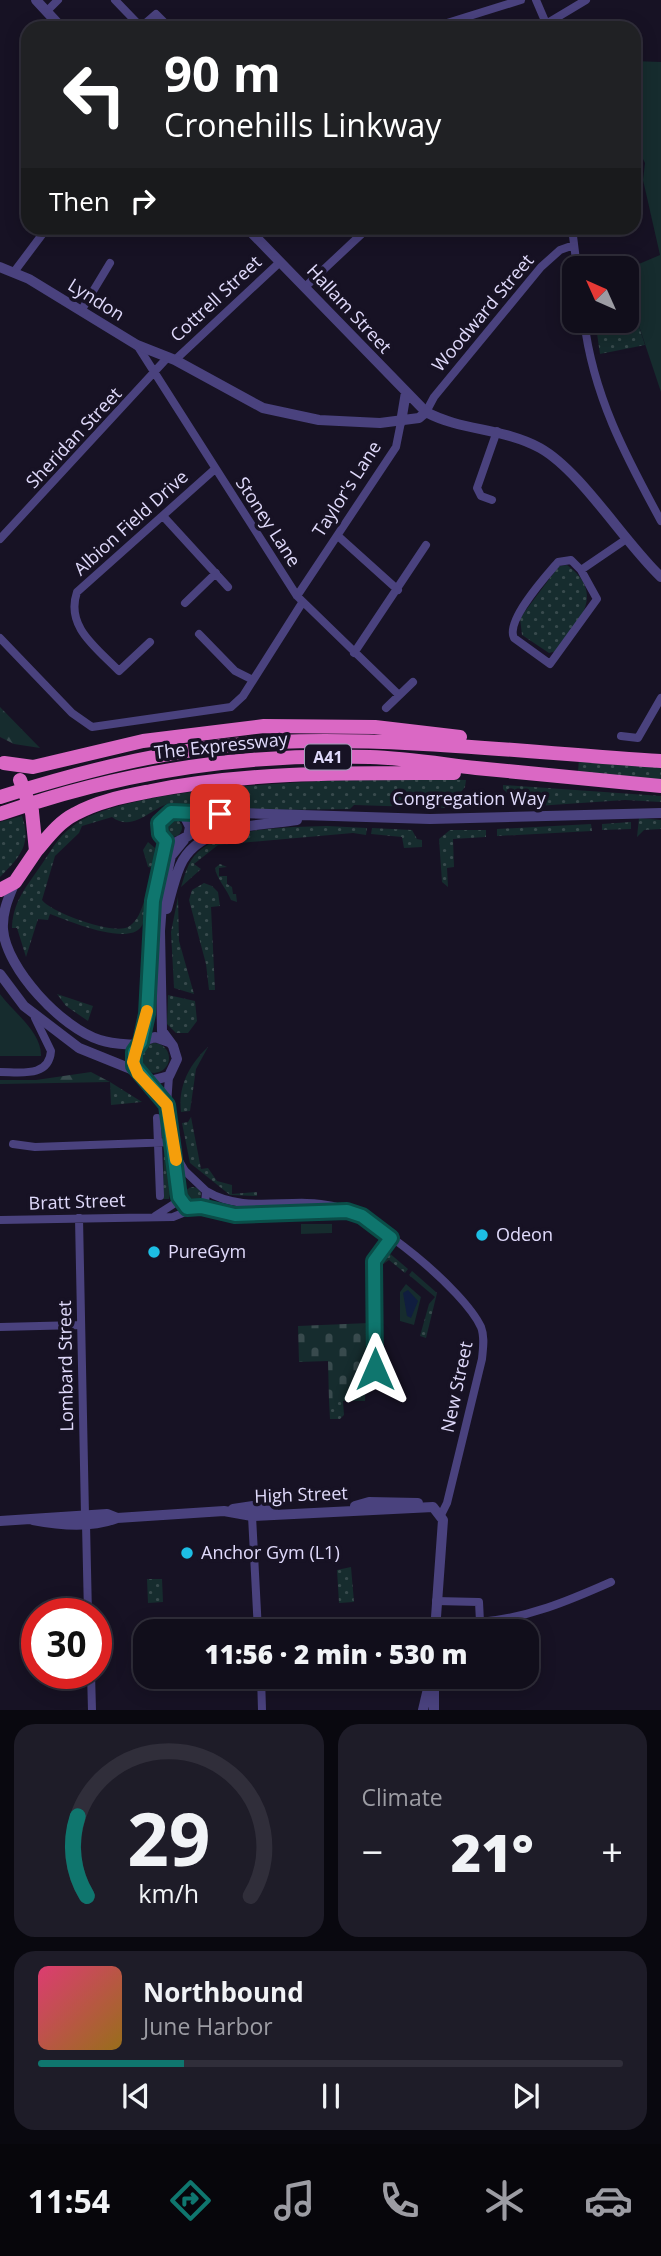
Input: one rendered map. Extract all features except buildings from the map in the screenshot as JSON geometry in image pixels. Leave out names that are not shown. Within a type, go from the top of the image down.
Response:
[{"type":"highway","name":"A41","points":[[2,762],[33,767],[143,741],[264,726],[314,724],[375,727],[545,751]]},
{"type":"highway","name":"The Expressway","points":[[0,797],[85,770],[164,754],[273,742],[373,741],[661,761]]},
{"type":"highway","name":"The Expressway","points":[[0,814],[66,792],[126,778],[203,765],[278,757],[372,757],[661,786]]},
{"type":"highway","points":[[0,890],[15,882],[36,851],[32,812],[20,780],[2,762]]},
{"type":"highway","name":"A41","points":[[36,851],[57,827],[93,805],[206,780],[279,774],[529,773]]},
{"type":"street","points":[[36,0],[56,21]]},
{"type":"street","points":[[47,11],[58,0]]},
{"type":"street","points":[[115,0],[134,21]]},
{"type":"street","points":[[454,21],[521,0]]},
{"type":"street","points":[[536,0],[545,21]]},
{"type":"street","points":[[554,21],[586,0]]},
{"type":"street","points":[[148,21],[156,14],[163,21]]},
{"type":"street","points":[[14,272],[42,235]]},
{"type":"street","name":"Hallam Street","points":[[254,235],[426,412]]},
{"type":"street","points":[[305,287],[361,235]]},
{"type":"street","points":[[573,235],[575,256]]},
{"type":"street","name":"Woodward Street","points":[[426,412],[434,397],[541,267],[560,250],[574,245]]},
{"type":"street","name":"Cottrell Street","points":[[171,358],[280,262]]},
{"type":"street","points":[[81,311],[110,263]]},
{"type":"street","name":"Lyndon","points":[[0,267],[14,272],[137,345],[171,358],[240,397],[285,414],[319,420],[401,422]]},
{"type":"street","points":[[586,333],[591,368],[601,400],[661,521]]},
{"type":"street","name":"Stoney Lane","points":[[137,345],[299,599],[399,695]]},
{"type":"street","name":"Sheridan Street","points":[[0,539],[171,358]]},
{"type":"street","name":"Taylor's Lane","points":[[0,638],[82,722],[92,727],[231,707],[253,680],[299,599],[396,447],[406,392]]},
{"type":"street","points":[[401,422],[419,418],[426,412],[444,420],[498,431],[550,454],[576,479],[625,540],[661,578]]},
{"type":"street","points":[[492,500],[481,496],[477,488],[498,431]]},
{"type":"street","name":"Albion Field Drive","points":[[150,642],[119,671],[75,624],[74,601],[77,592],[215,469]]},
{"type":"street","points":[[163,516],[229,586]]},
{"type":"street","points":[[338,536],[398,590]]},
{"type":"street","points":[[581,570],[625,540]]},
{"type":"street","points":[[354,653],[426,545]]},
{"type":"street","points":[[571,560],[581,570],[597,599],[550,664],[514,638],[513,626],[521,610],[558,562],[571,560]]},
{"type":"street","points":[[185,603],[216,573]]},
{"type":"street","points":[[211,631],[202,636],[235,671],[253,680]]},
{"type":"street","points":[[386,708],[413,682]]},
{"type":"street","points":[[621,736],[642,738],[661,698]]},
{"type":"street","name":"Congregation Way","points":[[277,814],[197,829],[175,843],[166,841],[159,831],[161,820],[171,812],[184,815],[277,814],[498,819],[636,811],[661,813]]},
{"type":"street","points":[[184,815],[189,823],[186,838],[171,856],[163,891],[160,931],[162,1031],[177,1059],[169,1076],[167,1105],[174,1142],[179,1197],[184,1207],[235,1215],[347,1211]]},
{"type":"street","points":[[160,931],[180,865],[196,844],[226,831],[321,816]]},
{"type":"street","name":"Congregation Way","points":[[139,1044],[147,1014],[149,941],[155,882],[166,841]]},
{"type":"street","points":[[15,882],[5,905],[4,935],[13,960],[33,988],[57,1014],[100,1041],[139,1044],[155,1037],[169,1042]]},
{"type":"street","points":[[0,974],[31,1012],[48,1040],[51,1059],[38,1072],[0,1072]]},
{"type":"street","points":[[31,1012],[91,1055],[160,1081],[169,1076]]},
{"type":"street","points":[[139,1044],[133,1057],[140,1075],[167,1105]]},
{"type":"street","points":[[157,1118],[160,1196]]},
{"type":"street","points":[[13,1144],[35,1147],[174,1142]]},
{"type":"street","points":[[175,1154],[186,1171],[204,1188],[207,1199],[197,1209]]},
{"type":"street","points":[[155,1216],[179,1197],[189,1182],[237,1204],[333,1206],[347,1211]]},
{"type":"street","name":"Bratt Street","points":[[0,1220],[173,1217],[197,1209]]},
{"type":"street","name":"New Street","points":[[347,1211],[362,1216],[440,1279],[472,1311],[483,1335],[484,1345],[447,1503],[441,1514]]},
{"type":"street","name":"Lombard Street","points":[[79,1217],[79,1325],[87,1598]]},
{"type":"street","points":[[375,1369],[374,1261],[391,1238]]},
{"type":"street","points":[[0,1327],[79,1325]]},
{"type":"street","points":[[230,1511],[253,1506],[264,1509],[360,1506],[373,1502],[415,1501],[423,1506]]},
{"type":"street","name":"High Street","points":[[0,1521],[230,1511],[252,1516],[423,1506],[433,1507],[441,1514]]},
{"type":"street","points":[[435,1619],[441,1514]]},
{"type":"street","points":[[252,1516],[257,1619]]},
{"type":"street","points":[[436,1601],[479,1602],[480,1622],[502,1620],[541,1611],[611,1583]]},
{"type":"street","points":[[91,1689],[92,1710]]},
{"type":"street","points":[[261,1689],[262,1710]]},
{"type":"street","points":[[423,1710],[429,1689]]},
{"type":"street","points":[[433,1689],[434,1710]]},
{"type":"green space","points":[[641,61],[661,62],[661,392],[639,326],[639,264],[660,255],[643,180],[645,163],[641,155]]},
{"type":"green space","points":[[639,327],[645,345],[600,354],[597,333],[639,333]]},
{"type":"green space","points":[[567,565],[579,576],[585,587],[585,608],[557,651],[549,653],[522,635],[520,618],[559,566]]},
{"type":"green space","points":[[0,707],[40,748],[14,744],[0,737]]},
{"type":"green space","points":[[579,759],[661,765],[661,780],[578,772]]},
{"type":"green space","points":[[383,778],[466,780],[465,787],[448,808],[354,805],[350,809],[203,811],[170,803],[135,821],[120,821],[112,817],[82,826],[79,833],[55,856],[42,900],[58,911],[83,921],[120,929],[134,922],[145,899],[141,927],[124,934],[111,933],[50,914],[48,920],[38,919],[26,957],[17,928],[12,928],[14,912],[20,898],[57,841],[73,826],[99,813],[134,802],[222,788]]},
{"type":"green space","points":[[503,785],[661,796],[661,802],[625,800],[522,807],[503,789]]},
{"type":"green space","points":[[22,816],[25,842],[13,863],[0,877],[0,822]]},
{"type":"green space","points":[[639,818],[661,820],[661,829],[644,830],[637,837]]},
{"type":"green space","points":[[169,819],[177,819],[182,828],[180,835],[169,837],[164,832],[164,824]]},
{"type":"green space","points":[[631,822],[631,829],[602,830],[602,824]]},
{"type":"green space","points":[[591,824],[592,831],[497,836],[497,829]]},
{"type":"green space","points":[[327,826],[367,828],[366,835],[353,833],[218,845],[194,864],[201,869],[181,887],[187,868],[198,852],[224,838],[259,830]]},
{"type":"green space","points":[[372,828],[412,830],[417,839],[422,840],[422,847],[404,848],[402,837],[371,834]]},
{"type":"green space","points":[[450,830],[486,830],[486,837],[453,839],[454,867],[447,868],[448,887],[442,882],[439,839]]},
{"type":"green space","points":[[148,842],[155,848],[153,868],[148,867],[143,850]]},
{"type":"green space","points":[[220,864],[227,867],[219,868],[219,876],[227,876],[227,884],[232,887],[233,894],[236,894],[237,902],[231,900],[217,876],[215,868]]},
{"type":"green space","points":[[204,883],[218,892],[220,906],[211,907],[215,990],[209,990],[206,964],[189,900],[192,890]]},
{"type":"green space","points":[[178,897],[179,941],[194,994],[174,988],[171,932]]},
{"type":"green space","points":[[0,994],[32,1031],[40,1047],[41,1056],[0,1056]]},
{"type":"green space","points":[[57,994],[93,1006],[88,1021],[66,1006]]},
{"type":"green space","points":[[168,995],[195,1001],[197,1021],[188,1033],[176,1033],[167,1024]]},
{"type":"green space","points":[[154,1043],[165,1047],[169,1058],[165,1069],[154,1073],[143,1069],[139,1058],[143,1047]]},
{"type":"green space","points":[[208,1047],[196,1069],[190,1111],[181,1112],[181,1093],[186,1077],[195,1061]]},
{"type":"green space","points":[[91,1072],[110,1082],[0,1084],[0,1080],[36,1080]]},
{"type":"green space","points":[[110,1082],[142,1102],[111,1105]]},
{"type":"green space","points":[[191,1117],[201,1169],[208,1168],[217,1181],[232,1185],[232,1194],[257,1192],[257,1196],[230,1195],[190,1163],[182,1123],[188,1122]]},
{"type":"green space","points":[[164,1148],[168,1148],[173,1180],[169,1199],[163,1199]]},
{"type":"green space","points":[[193,1187],[199,1189],[199,1201],[193,1203],[187,1201],[185,1195],[187,1189]]},
{"type":"green space","points":[[301,1224],[332,1224],[332,1233],[301,1234]]},
{"type":"green space","points":[[388,1252],[408,1269],[405,1273],[389,1260],[379,1267],[379,1260]]},
{"type":"green space","points":[[412,1271],[437,1293],[426,1338],[420,1336],[429,1304],[435,1297],[409,1275]]},
{"type":"green space","points":[[406,1284],[421,1297],[414,1325],[400,1321],[400,1292]]},
{"type":"green space","points":[[369,1323],[371,1375],[366,1375],[365,1401],[329,1401],[328,1361],[299,1362],[298,1326]]},
{"type":"green space","points":[[329,1401],[343,1401],[344,1415],[340,1419],[330,1419]]},
{"type":"green space","points":[[351,1567],[354,1602],[339,1603],[337,1570]]},
{"type":"green space","points":[[147,1579],[162,1579],[163,1602],[148,1603]]},
{"type":"water","points":[[408,1290],[418,1301],[411,1318],[407,1316],[403,1293]]},
{"type":"slow traffic","points":[[147,1011],[141,1042],[134,1052],[133,1062],[138,1074],[167,1105],[176,1160]]},
{"type":"place","name":"Odeon","points":[[482,1235]]},
{"type":"place","name":"PureGym","points":[[154,1252]]},
{"type":"place","name":"Anchor Gym (L1)","points":[[187,1553]]},
{"type":"route","points":[[220,814],[199,816],[171,812],[159,823],[158,829],[166,841],[155,882],[149,941],[147,1014],[141,1042],[134,1052],[134,1066],[138,1074],[167,1105],[172,1127],[179,1197],[180,1202],[187,1208],[193,1210],[201,1207],[235,1215],[347,1211],[362,1216],[391,1238],[374,1261],[375,1369]]}]
